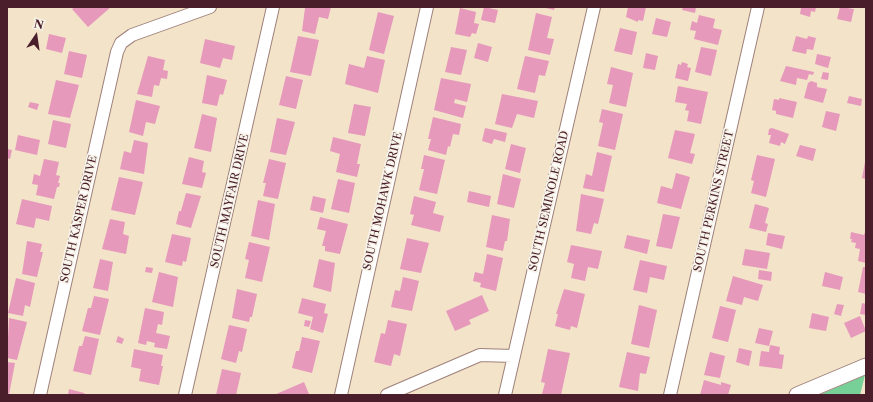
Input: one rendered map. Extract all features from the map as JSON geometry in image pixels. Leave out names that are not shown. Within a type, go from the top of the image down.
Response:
[{"type":"main road","points":[[797,395],[866,366]]},
{"type":"street","name":"SOUTH KASPER DRIVE","points":[[40,395],[114,62],[121,43],[132,35],[210,7]]},
{"type":"street","name":"SOUTH MAYFAIR DRIVE","points":[[185,395],[273,7]]},
{"type":"street","name":"SOUTH MOHAWK DRIVE","points":[[341,395],[427,7]]},
{"type":"street","name":"SOUTH SEMINOLE ROAD","points":[[505,395],[594,7]]},
{"type":"street","name":"SOUTH PERKINS STREET","points":[[670,395],[758,7]]},
{"type":"street","points":[[387,395],[480,355],[513,356]]},
{"type":"green space","points":[[865,375],[860,395],[819,395]]},
{"type":"building","points":[[75,7],[111,7],[88,27],[72,9]]},
{"type":"building","points":[[331,7],[328,19],[319,17],[315,34],[302,31],[305,8]]},
{"type":"building","points":[[484,7],[498,10],[495,23],[481,20]]},
{"type":"building","points":[[542,7],[555,7],[554,10]]},
{"type":"building","points":[[628,7],[646,7],[643,21],[638,20],[638,22],[626,17]]},
{"type":"building","points":[[683,7],[696,7],[695,13],[682,10]]},
{"type":"building","points":[[798,7],[816,7],[815,12],[811,11],[810,17],[800,14],[801,8]]},
{"type":"building","points":[[840,7],[854,9],[851,22],[837,19]]},
{"type":"building","points":[[460,8],[476,12],[474,23],[479,24],[476,34],[472,33],[470,37],[455,34]]},
{"type":"building","points":[[378,12],[394,16],[384,54],[369,50]]},
{"type":"building","points":[[536,13],[552,17],[547,38],[554,39],[550,55],[528,50]]},
{"type":"building","points":[[699,15],[715,19],[713,28],[722,30],[718,45],[694,39],[696,31],[690,30],[692,21],[697,23]]},
{"type":"building","points":[[656,18],[671,22],[667,37],[652,34]]},
{"type":"building","points":[[620,28],[637,32],[632,55],[614,51]]},
{"type":"building","points":[[49,34],[66,38],[62,53],[46,49]]},
{"type":"building","points":[[298,36],[319,40],[311,76],[290,72]]},
{"type":"building","points":[[796,36],[807,39],[808,36],[816,38],[813,50],[807,49],[806,54],[792,51]]},
{"type":"building","points":[[205,39],[235,46],[232,60],[223,58],[220,68],[200,63]]},
{"type":"building","points":[[478,43],[492,47],[488,62],[474,58]]},
{"type":"building","points":[[451,47],[467,50],[461,75],[445,72]]},
{"type":"building","points":[[701,47],[717,50],[711,76],[695,72]]},
{"type":"building","points":[[69,51],[87,55],[82,78],[64,74]]},
{"type":"building","points":[[646,53],[658,56],[655,70],[643,68]]},
{"type":"building","points":[[817,54],[831,57],[828,68],[815,64]]},
{"type":"building","points":[[148,56],[165,60],[163,70],[168,71],[167,79],[161,78],[159,86],[154,85],[152,97],[137,94]]},
{"type":"building","points":[[367,56],[385,60],[378,93],[345,84],[349,64],[364,68]]},
{"type":"building","points":[[525,56],[549,61],[545,76],[539,75],[535,93],[517,89]]},
{"type":"building","points":[[682,62],[688,64],[687,67],[691,68],[688,81],[675,78],[678,64],[681,65]]},
{"type":"building","points":[[786,66],[814,72],[813,75],[809,74],[807,80],[797,78],[796,85],[780,81]]},
{"type":"building","points":[[611,67],[633,73],[626,107],[609,103],[613,85],[607,84]]},
{"type":"building","points":[[823,72],[829,73],[828,80],[821,79]]},
{"type":"building","points":[[207,75],[227,80],[223,95],[220,94],[217,106],[202,103]]},
{"type":"building","points":[[286,76],[303,80],[296,109],[279,105]]},
{"type":"building","points":[[441,78],[471,84],[467,102],[455,99],[454,103],[466,106],[463,118],[434,110]]},
{"type":"building","points":[[56,80],[79,85],[70,118],[48,114]]},
{"type":"building","points":[[811,81],[817,83],[817,87],[827,89],[823,103],[804,98],[808,83]]},
{"type":"building","points":[[678,86],[708,92],[701,124],[687,121],[689,111],[685,110],[687,104],[675,102]]},
{"type":"building","points":[[502,94],[538,101],[534,118],[517,114],[512,128],[495,124]]},
{"type":"building","points":[[849,96],[862,99],[861,106],[847,103]]},
{"type":"building","points":[[779,98],[797,102],[793,118],[776,114],[776,111],[772,110],[774,99],[779,100]]},
{"type":"building","points":[[136,100],[160,106],[155,124],[146,122],[143,136],[129,132]]},
{"type":"building","points":[[30,102],[39,104],[37,110],[28,107]]},
{"type":"building","points":[[354,104],[371,107],[365,136],[348,133]]},
{"type":"building","points":[[602,109],[623,114],[615,150],[598,146],[603,123],[599,122]]},
{"type":"building","points":[[826,111],[840,114],[836,131],[822,127]]},
{"type":"building","points":[[202,114],[217,118],[211,152],[194,148]]},
{"type":"building","points":[[433,117],[461,124],[459,135],[453,134],[450,147],[448,146],[446,155],[428,150],[431,139],[428,139]]},
{"type":"building","points":[[277,118],[295,122],[286,155],[270,152]]},
{"type":"building","points":[[53,120],[71,124],[66,148],[48,144]]},
{"type":"building","points":[[485,128],[507,133],[505,142],[494,139],[492,144],[482,141]]},
{"type":"building","points":[[772,128],[789,134],[785,144],[781,142],[780,146],[769,143],[771,135],[768,135],[769,129]]},
{"type":"building","points":[[675,130],[695,134],[690,153],[695,154],[692,164],[668,158]]},
{"type":"building","points":[[18,135],[40,140],[37,155],[15,150]]},
{"type":"building","points":[[333,137],[361,144],[357,164],[360,164],[357,177],[336,172],[340,154],[330,151]]},
{"type":"building","points":[[134,140],[148,143],[144,174],[120,169],[124,151],[131,153]]},
{"type":"building","points":[[511,144],[526,148],[520,173],[505,169]]},
{"type":"building","points":[[800,145],[816,149],[813,161],[796,156]]},
{"type":"building","points":[[7,149],[12,150],[10,159],[7,158]]},
{"type":"building","points":[[597,152],[612,156],[604,192],[583,188],[586,174],[592,176]]},
{"type":"building","points":[[424,155],[445,160],[437,194],[419,190],[424,169],[421,169]]},
{"type":"building","points":[[757,155],[775,159],[766,197],[751,193],[754,181],[751,180]]},
{"type":"building","points":[[189,157],[204,161],[202,172],[206,173],[202,188],[182,184]]},
{"type":"building","points":[[44,159],[59,162],[56,175],[60,176],[58,183],[60,183],[59,187],[57,187],[54,199],[36,195],[38,185],[32,184],[34,174],[40,176]]},
{"type":"building","points":[[269,159],[286,163],[278,199],[263,196],[266,183],[263,183]]},
{"type":"building","points":[[866,162],[866,179],[862,178]]},
{"type":"building","points":[[676,173],[690,177],[681,209],[657,203],[661,186],[672,189]]},
{"type":"building","points":[[503,174],[521,179],[514,208],[497,204]]},
{"type":"building","points":[[119,177],[143,182],[135,215],[111,210]]},
{"type":"building","points":[[338,179],[355,183],[349,213],[331,209]]},
{"type":"building","points":[[469,191],[491,196],[489,207],[467,202]]},
{"type":"building","points":[[186,193],[201,196],[191,228],[176,224]]},
{"type":"building","points":[[581,194],[604,199],[598,224],[594,223],[591,234],[576,231]]},
{"type":"building","points":[[313,196],[326,199],[323,213],[310,210]]},
{"type":"building","points":[[414,196],[436,202],[433,213],[444,216],[440,232],[411,225],[414,215],[410,214]]},
{"type":"building","points":[[22,199],[52,206],[49,221],[36,218],[34,228],[16,224]]},
{"type":"building","points":[[258,200],[275,204],[269,240],[251,236]]},
{"type":"building","points":[[755,204],[769,208],[765,223],[768,224],[766,232],[749,228]]},
{"type":"building","points":[[663,214],[680,217],[672,249],[656,246]]},
{"type":"building","points":[[492,215],[510,219],[507,241],[505,241],[503,251],[486,247]]},
{"type":"building","points":[[320,217],[348,224],[340,254],[325,251],[325,246],[322,246],[326,231],[317,229]]},
{"type":"building","points":[[110,219],[125,222],[123,234],[129,236],[126,254],[102,249]]},
{"type":"building","points":[[866,229],[866,263],[858,261],[860,249],[855,248],[856,243],[851,242],[852,239],[850,239],[851,232],[864,235]]},
{"type":"building","points":[[768,233],[785,236],[782,249],[766,245]]},
{"type":"building","points":[[172,234],[191,238],[186,262],[183,261],[182,266],[165,262]]},
{"type":"building","points":[[627,235],[650,240],[647,254],[624,248]]},
{"type":"building","points":[[407,238],[429,243],[421,273],[400,269]]},
{"type":"building","points":[[27,241],[42,244],[40,252],[43,252],[37,277],[22,274]]},
{"type":"building","points":[[249,242],[270,247],[262,282],[245,278],[249,260],[245,259]]},
{"type":"building","points":[[571,245],[602,251],[598,269],[588,267],[585,281],[571,278],[574,264],[567,262]]},
{"type":"building","points":[[745,249],[770,253],[767,269],[742,265]]},
{"type":"building","points":[[487,254],[503,258],[496,291],[480,287],[481,283],[473,281],[475,272],[483,274]]},
{"type":"building","points":[[100,259],[113,262],[108,291],[93,288]]},
{"type":"building","points":[[319,259],[335,263],[331,292],[313,287]]},
{"type":"building","points":[[640,260],[667,266],[664,280],[650,277],[647,293],[633,290]]},
{"type":"building","points":[[146,267],[153,268],[152,273],[145,272]]},
{"type":"building","points":[[863,267],[866,267],[866,294],[858,292]]},
{"type":"building","points":[[759,270],[772,272],[771,281],[758,279]]},
{"type":"building","points":[[159,272],[178,277],[173,307],[152,302]]},
{"type":"building","points":[[825,272],[843,277],[840,290],[822,286]]},
{"type":"building","points":[[733,276],[763,285],[758,301],[744,297],[742,305],[726,301]]},
{"type":"building","points":[[403,277],[419,281],[412,311],[391,307],[395,290],[400,291]]},
{"type":"building","points":[[16,278],[35,283],[30,307],[25,305],[23,316],[8,313]]},
{"type":"building","points":[[237,289],[257,294],[252,317],[250,317],[249,322],[232,318]]},
{"type":"building","points":[[564,289],[585,294],[577,328],[571,326],[570,330],[555,326],[558,314],[556,314]]},
{"type":"building","points":[[482,295],[489,311],[469,320],[471,324],[455,331],[446,311]]},
{"type":"building","points":[[94,296],[109,299],[100,335],[82,331],[88,308],[91,308]]},
{"type":"building","points":[[302,298],[326,304],[324,313],[328,314],[323,333],[310,329],[313,317],[298,313]]},
{"type":"building","points":[[862,303],[866,304],[866,315],[860,314]]},
{"type":"building","points":[[837,304],[844,305],[841,316],[834,314]]},
{"type":"building","points":[[639,305],[657,310],[649,348],[631,344]]},
{"type":"building","points":[[720,306],[736,310],[728,342],[712,338]]},
{"type":"building","points":[[145,308],[164,312],[162,325],[158,324],[156,333],[170,336],[167,349],[154,347],[155,343],[147,341],[146,345],[138,343]]},
{"type":"building","points":[[812,313],[829,317],[826,331],[809,328]]},
{"type":"building","points":[[860,316],[866,331],[851,338],[844,323]]},
{"type":"building","points":[[9,318],[27,322],[17,360],[7,358]]},
{"type":"building","points":[[305,320],[311,321],[309,327],[304,326]]},
{"type":"building","points":[[388,320],[407,324],[400,356],[394,354],[391,366],[374,362],[381,333],[385,334]]},
{"type":"building","points":[[229,325],[247,329],[242,352],[239,351],[236,363],[221,359]]},
{"type":"building","points":[[759,328],[773,331],[769,346],[755,343]]},
{"type":"building","points":[[85,336],[99,339],[91,375],[73,371],[79,346],[82,346]]},
{"type":"building","points":[[118,336],[124,339],[122,344],[116,342]]},
{"type":"building","points":[[302,337],[320,341],[312,373],[292,368],[296,351],[299,351]]},
{"type":"building","points":[[770,345],[780,347],[779,354],[784,355],[782,369],[759,366],[761,351],[769,352]]},
{"type":"building","points":[[739,348],[752,351],[749,366],[736,362]]},
{"type":"building","points":[[134,349],[163,355],[161,366],[163,366],[159,385],[139,381],[141,369],[131,367]]},
{"type":"building","points":[[548,349],[570,353],[561,395],[542,394],[545,383],[541,382]]},
{"type":"building","points":[[627,352],[650,357],[646,374],[640,373],[638,391],[619,387]]},
{"type":"building","points":[[710,352],[725,356],[720,378],[704,375]]},
{"type":"building","points":[[7,362],[15,363],[9,395],[7,395]]},
{"type":"building","points":[[222,369],[241,373],[236,395],[216,395]]},
{"type":"building","points":[[704,380],[721,385],[721,382],[731,385],[728,395],[700,395]]},
{"type":"building","points":[[304,382],[309,394],[274,395]]},
{"type":"building","points":[[69,389],[84,393],[86,395],[68,395]]}]
